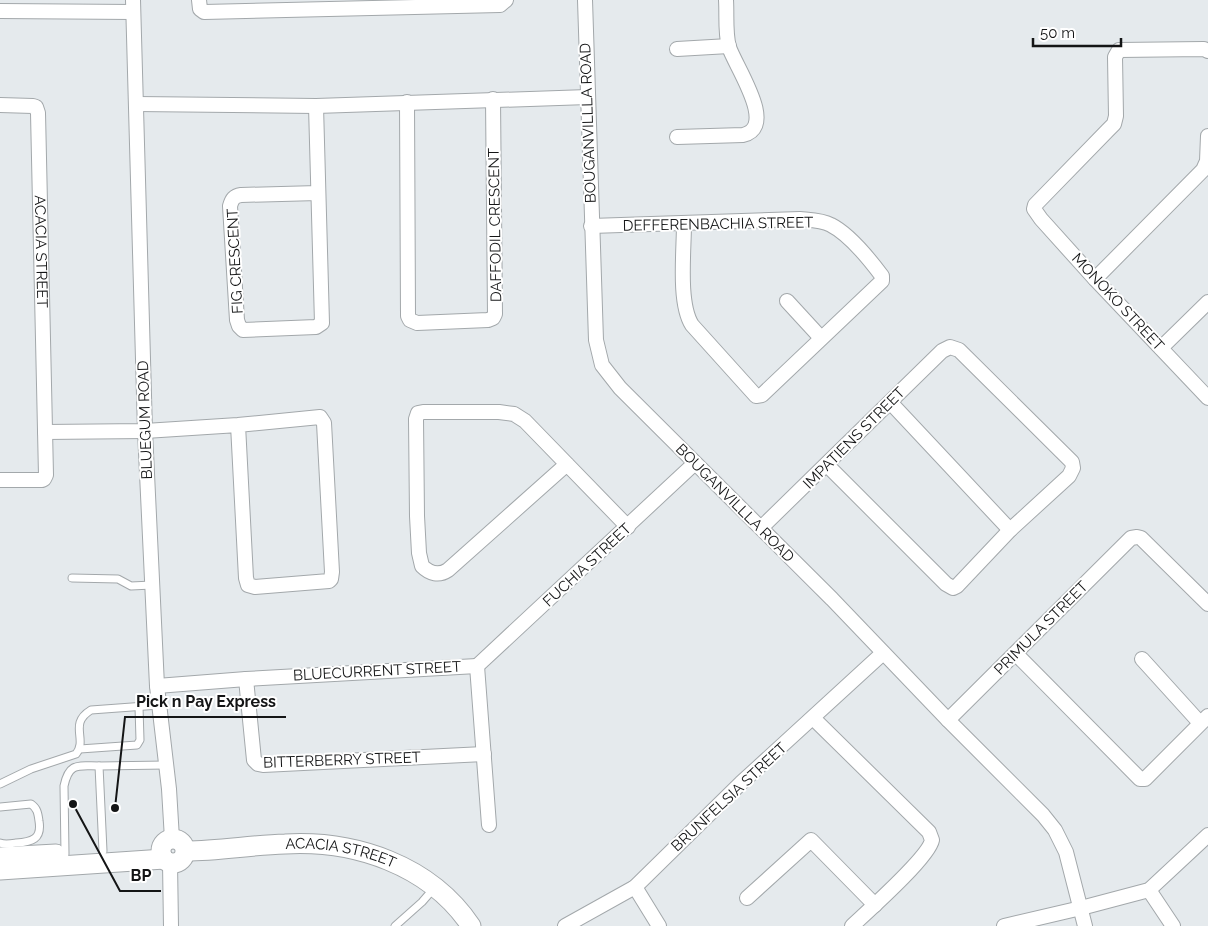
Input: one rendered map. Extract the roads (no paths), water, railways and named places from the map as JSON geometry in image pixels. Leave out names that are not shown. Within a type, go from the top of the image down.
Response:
[{"type":"street","points":[[199,0],[200,9],[207,12],[500,5],[506,0]]},
{"type":"street","name":"BOUGANVILLLA ROAD","points":[[585,0],[596,340],[599,357],[607,372],[1043,815],[1055,830],[1066,852],[1085,926]]},
{"type":"street","points":[[677,137],[743,135],[753,132],[756,127],[753,100],[729,46],[726,0]]},
{"type":"street","points":[[0,11],[39,5],[133,6]]},
{"type":"street","name":"BLUEGUM ROAD","points":[[133,6],[145,431],[157,686],[166,765],[171,852],[171,926]]},
{"type":"street","points":[[677,48],[729,46]]},
{"type":"street","name":"MONOKO STREET","points":[[1208,51],[1204,48],[1118,50],[1115,57],[1116,120],[1036,204],[1034,209],[1095,279],[1208,398]]},
{"type":"street","points":[[136,104],[316,106],[588,97]]},
{"type":"street","name":"DAFFODIL CRESCENT","points":[[407,102],[408,316],[410,320],[417,323],[488,320],[493,318],[495,314],[493,99]]},
{"type":"street","name":"ACACIA STREET","points":[[0,105],[33,106],[38,113],[45,432],[45,478],[42,480],[0,480]]},
{"type":"street","points":[[316,106],[318,193]]},
{"type":"street","points":[[1095,279],[1203,170],[1207,160],[1208,136]]},
{"type":"street","name":"FIG CRESCENT","points":[[318,193],[321,325],[316,327],[243,330],[239,326],[230,206],[233,198],[238,196],[318,193]]},
{"type":"street","name":"DEFFERENBACHIA STREET","points":[[591,226],[800,219],[830,224],[862,253],[882,278],[881,283],[821,338]]},
{"type":"street","points":[[684,224],[684,290],[687,316],[697,332],[752,393],[758,396],[764,394],[821,338],[787,301]]},
{"type":"street","points":[[1161,348],[1208,302]]},
{"type":"street","name":"IMPATIENS STREET","points":[[761,528],[948,347],[953,347],[959,350],[1072,462],[1073,468],[1069,476],[1010,530]]},
{"type":"street","points":[[827,465],[946,584],[953,588],[957,586],[1010,530],[890,402]]},
{"type":"street","points":[[567,464],[448,570],[434,574],[422,566],[419,553],[416,419],[417,414],[423,412],[499,412],[514,414],[525,421],[567,464],[628,527]]},
{"type":"street","points":[[45,432],[145,431],[238,425],[318,416],[323,420],[332,572],[330,580],[327,582],[255,588],[248,584],[246,578],[238,425]]},
{"type":"street","name":"FUCHIA STREET","points":[[478,666],[695,463]]},
{"type":"street","name":"PRIMULA STREET","points":[[948,720],[1135,537],[1141,538],[1208,604]]},
{"type":"street","name":"BRUNFELSIA STREET","points":[[565,926],[635,887],[741,783],[883,653]]},
{"type":"street","points":[[1016,654],[1140,779],[1144,779],[1204,720],[1142,660]]},
{"type":"street","points":[[478,666],[489,825]]},
{"type":"street","name":"BLUECURRENT STREET","points":[[157,686],[246,678],[478,666]]},
{"type":"street","name":"BITTERBERRY STREET","points":[[246,678],[254,760],[258,764],[484,754]]},
{"type":"street","points":[[813,718],[929,832],[932,840],[931,845],[902,879],[852,926]]},
{"type":"street","points":[[1004,926],[1149,890],[1208,835]]},
{"type":"street","points":[[747,898],[811,840],[875,905]]},
{"type":"street","name":"ACACIA STREET","points":[[0,857],[103,851],[205,851],[284,844],[335,845],[383,858],[410,871],[435,887],[458,908],[471,926]]},
{"type":"street","name":"ACACIA STREET","points":[[0,870],[171,852]]},
{"type":"street","points":[[635,887],[659,926]]},
{"type":"street","points":[[1149,890],[1173,926]]},
{"type":"lane","points":[[72,578],[118,579],[131,586],[152,585]]},
{"type":"lane","points":[[0,784],[32,769],[69,758],[76,754],[80,749],[80,719],[83,714],[91,710],[159,705]]},
{"type":"lane","points":[[80,749],[138,745],[140,740],[139,707]]},
{"type":"lane","points":[[65,854],[64,793],[66,776],[74,766],[166,765]]},
{"type":"lane","points":[[99,766],[103,851]]},
{"type":"lane","points":[[0,808],[31,804],[35,807],[38,815],[40,828],[33,840],[0,844]]},
{"type":"lane","points":[[395,926],[422,902],[435,887]]},
{"type":"place","name":"BP","points":[[73,804]]},
{"type":"place","name":"Pick n Pay Express","points":[[115,808]]}]
